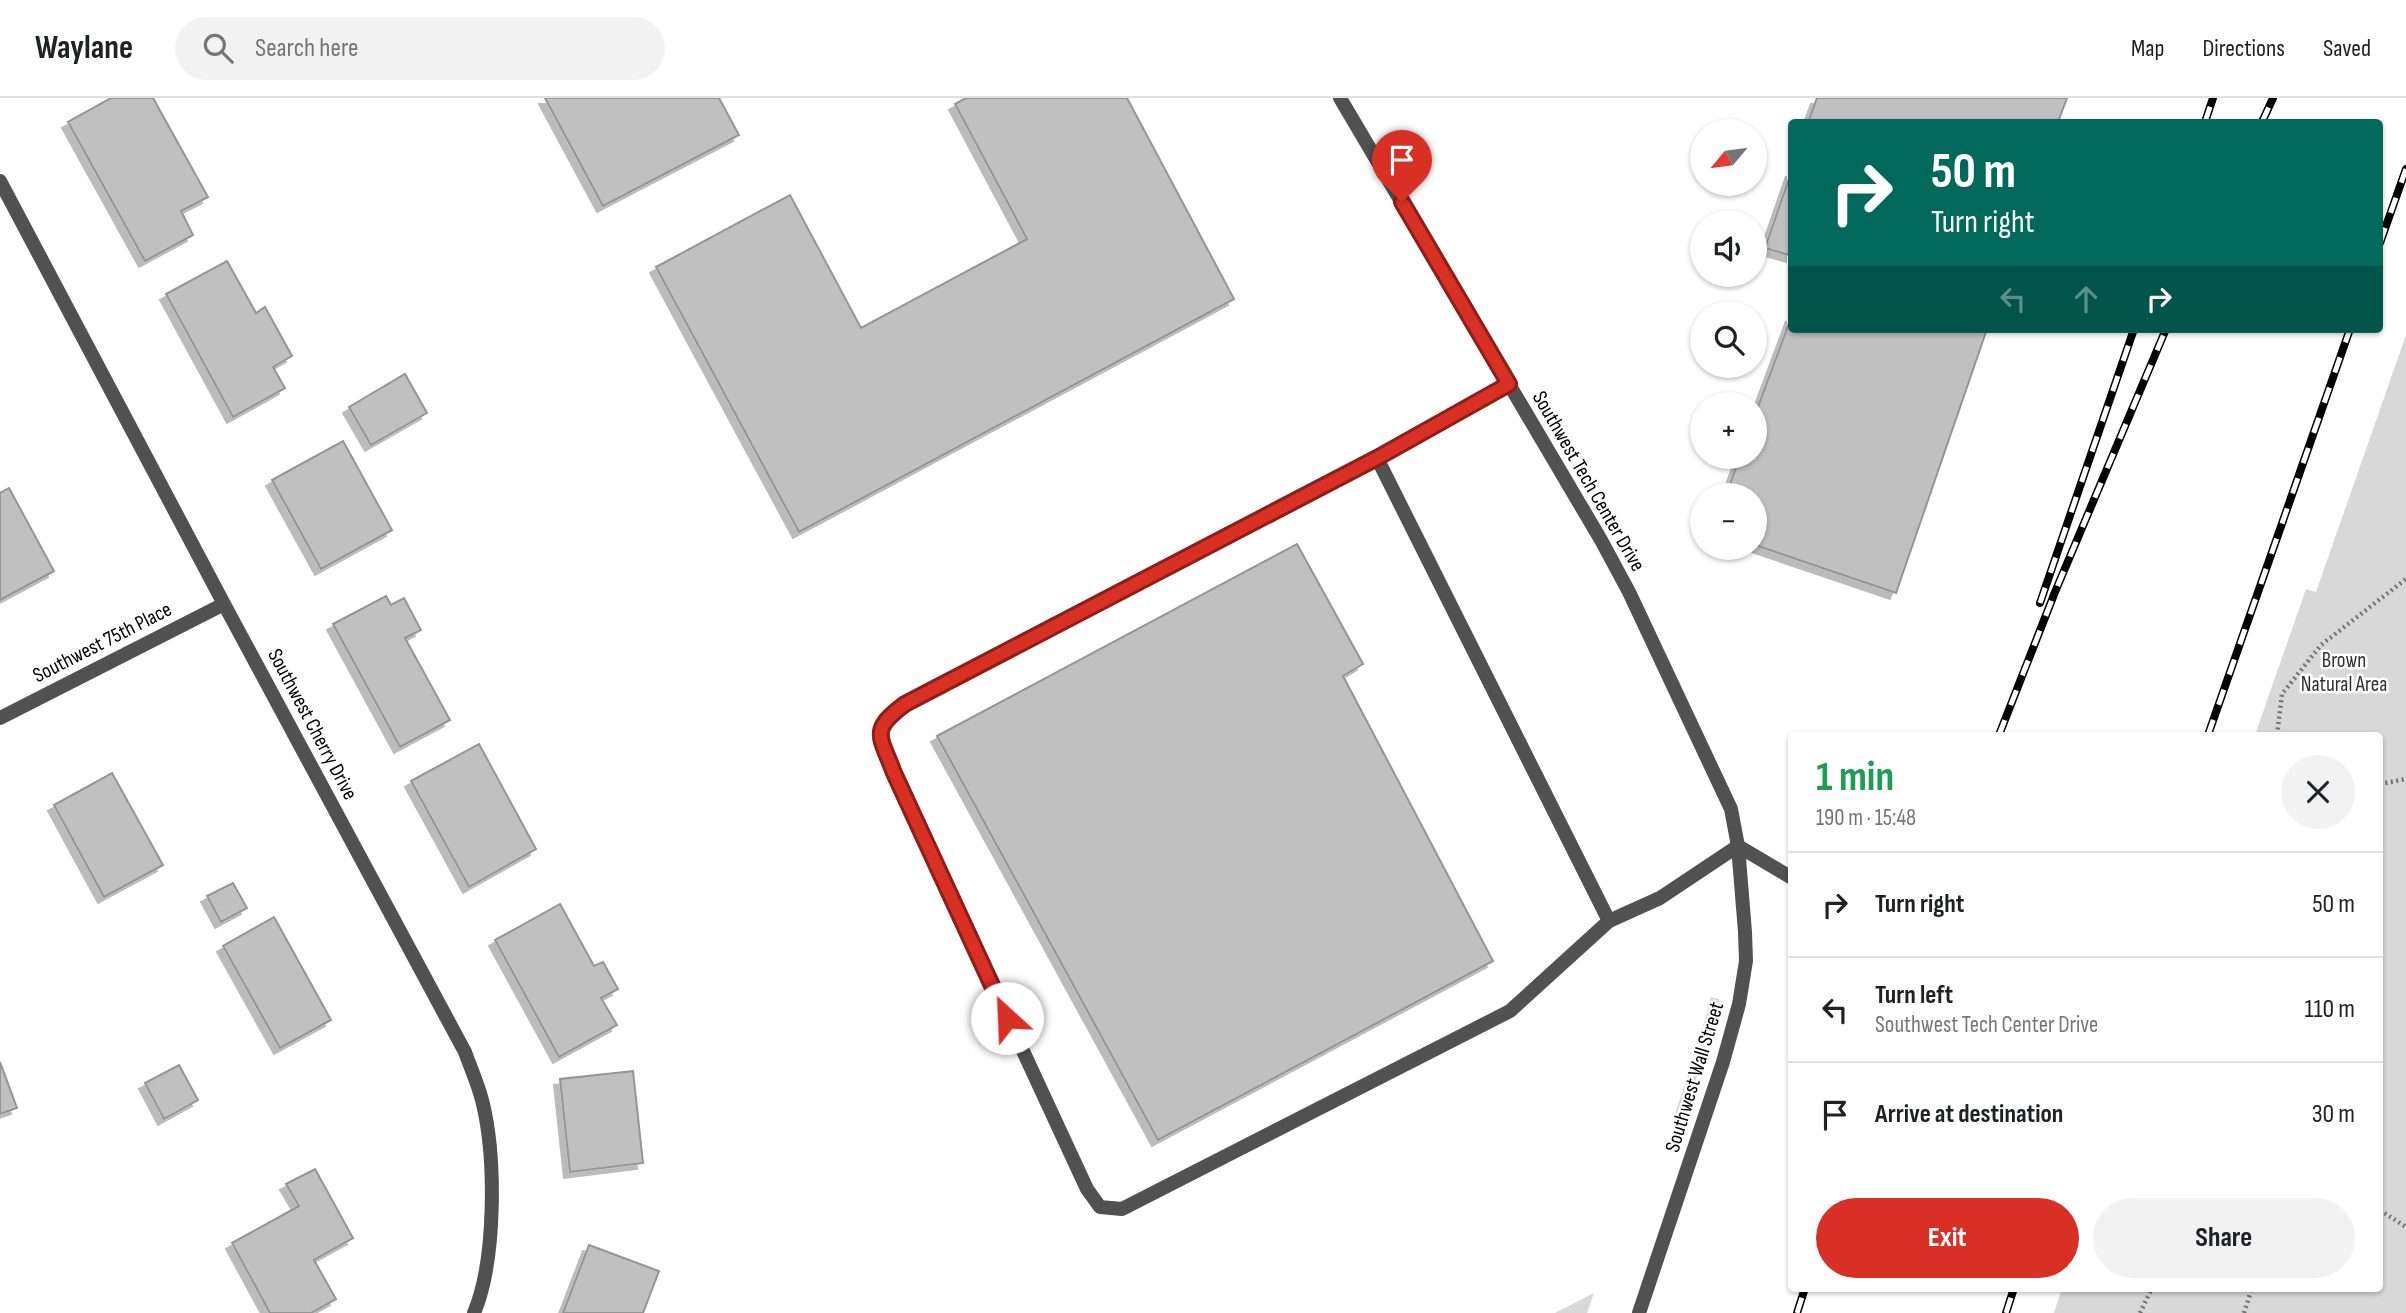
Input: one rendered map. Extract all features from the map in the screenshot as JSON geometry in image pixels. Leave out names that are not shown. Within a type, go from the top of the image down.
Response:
[{"type":"street","name":"Southwest Tech Center Drive","points":[[1340,98],[1629,592],[1731,809],[1738,846]]},
{"type":"street","name":"Southwest Cherry Drive","points":[[0,181],[465,1052],[483,1104],[491,1168],[491,1221],[482,1294],[474,1313]]},
{"type":"street","points":[[1509,384],[1377,458],[905,704],[885,719],[880,736],[894,773],[1087,1189],[1100,1207],[1122,1209],[1510,1011],[1609,921],[1660,898],[1738,846],[1788,876]]},
{"type":"street","points":[[1377,458],[1609,921]]},
{"type":"street","name":"Southwest 75th Place","points":[[0,718],[224,604]]},
{"type":"street","name":"Southwest Wall Street","points":[[1639,1313],[1723,1062],[1739,1004],[1746,961],[1738,846]]},
{"type":"path","points":[[2277,732],[2282,694],[2321,645],[2406,579]]},
{"type":"path","points":[[2383,783],[2406,779]]},
{"type":"path","points":[[2383,1212],[2406,1227]]},
{"type":"path","points":[[2140,1313],[2150,1292]]},
{"type":"path","points":[[2244,1313],[2251,1292]]},
{"type":"green space","name":"Brown Natural Area","points":[[2406,335],[2406,1313],[2054,1313],[2061,1292],[2383,1292],[2383,732],[2256,732],[2306,589],[2316,592]]},
{"type":"green space","points":[[1711,997],[1719,999],[1707,1048],[1681,1123],[1673,1120]]},
{"type":"green space","points":[[1594,1293],[1587,1313],[1555,1313]]},
{"type":"building","points":[[111,98],[153,98],[208,197],[181,211],[193,235],[145,261],[68,122]]},
{"type":"building","points":[[545,98],[719,98],[739,135],[603,206]]},
{"type":"building","points":[[966,98],[1127,98],[1234,299],[799,532],[656,267],[790,195],[861,328],[1027,239],[955,104]]},
{"type":"building","points":[[1817,98],[2067,98],[2059,119],[1809,119]]},
{"type":"building","points":[[1788,182],[1788,255],[1767,249],[1767,242]]},
{"type":"building","points":[[227,261],[256,313],[265,307],[292,356],[273,367],[285,388],[233,417],[166,294]]},
{"type":"building","points":[[1788,326],[1788,333],[1986,333],[1896,593],[1767,549],[1767,483],[1730,483],[1736,469],[1767,469],[1767,392],[1764,392]]},
{"type":"building","points":[[405,374],[427,413],[371,445],[349,407]]},
{"type":"building","points":[[343,441],[392,530],[321,569],[272,480]]},
{"type":"building","points":[[9,488],[54,571],[0,600],[0,493]]},
{"type":"building","points":[[1297,544],[1363,664],[1343,676],[1493,961],[1158,1140],[937,736]]},
{"type":"building","points":[[386,596],[391,605],[404,598],[421,630],[405,638],[450,720],[400,747],[333,624]]},
{"type":"building","points":[[479,744],[536,849],[469,887],[411,781]]},
{"type":"building","points":[[112,773],[163,865],[104,897],[54,805]]},
{"type":"building","points":[[233,883],[247,908],[221,922],[207,896]]},
{"type":"building","points":[[560,904],[594,966],[603,962],[618,989],[601,998],[617,1025],[559,1057],[495,940]]},
{"type":"building","points":[[274,917],[331,1020],[280,1048],[223,946]]},
{"type":"building","points":[[0,1062],[17,1108],[0,1114]]},
{"type":"building","points":[[179,1065],[198,1100],[164,1119],[145,1083]]},
{"type":"building","points":[[633,1071],[643,1163],[570,1172],[560,1079]]},
{"type":"building","points":[[315,1169],[353,1238],[314,1260],[336,1299],[311,1313],[270,1313],[232,1243],[299,1206],[286,1184]]},
{"type":"building","points":[[589,1245],[659,1271],[643,1313],[563,1313]]},
{"type":"railway","points":[[2206,119],[2213,98]]},
{"type":"railway","points":[[2263,119],[2273,98]]},
{"type":"railway","points":[[2383,234],[2406,169]]},
{"type":"railway","points":[[2040,603],[2133,333]]},
{"type":"railway","points":[[2000,732],[2055,592],[2164,333]]},
{"type":"railway","points":[[2209,732],[2349,333]]},
{"type":"railway","points":[[1797,1313],[1804,1292]]},
{"type":"railway","points":[[2006,1313],[2013,1292]]},
{"type":"route","points":[[1007,1018],[894,773],[880,736],[885,719],[905,704],[1377,458],[1509,384],[1402,202]]}]
